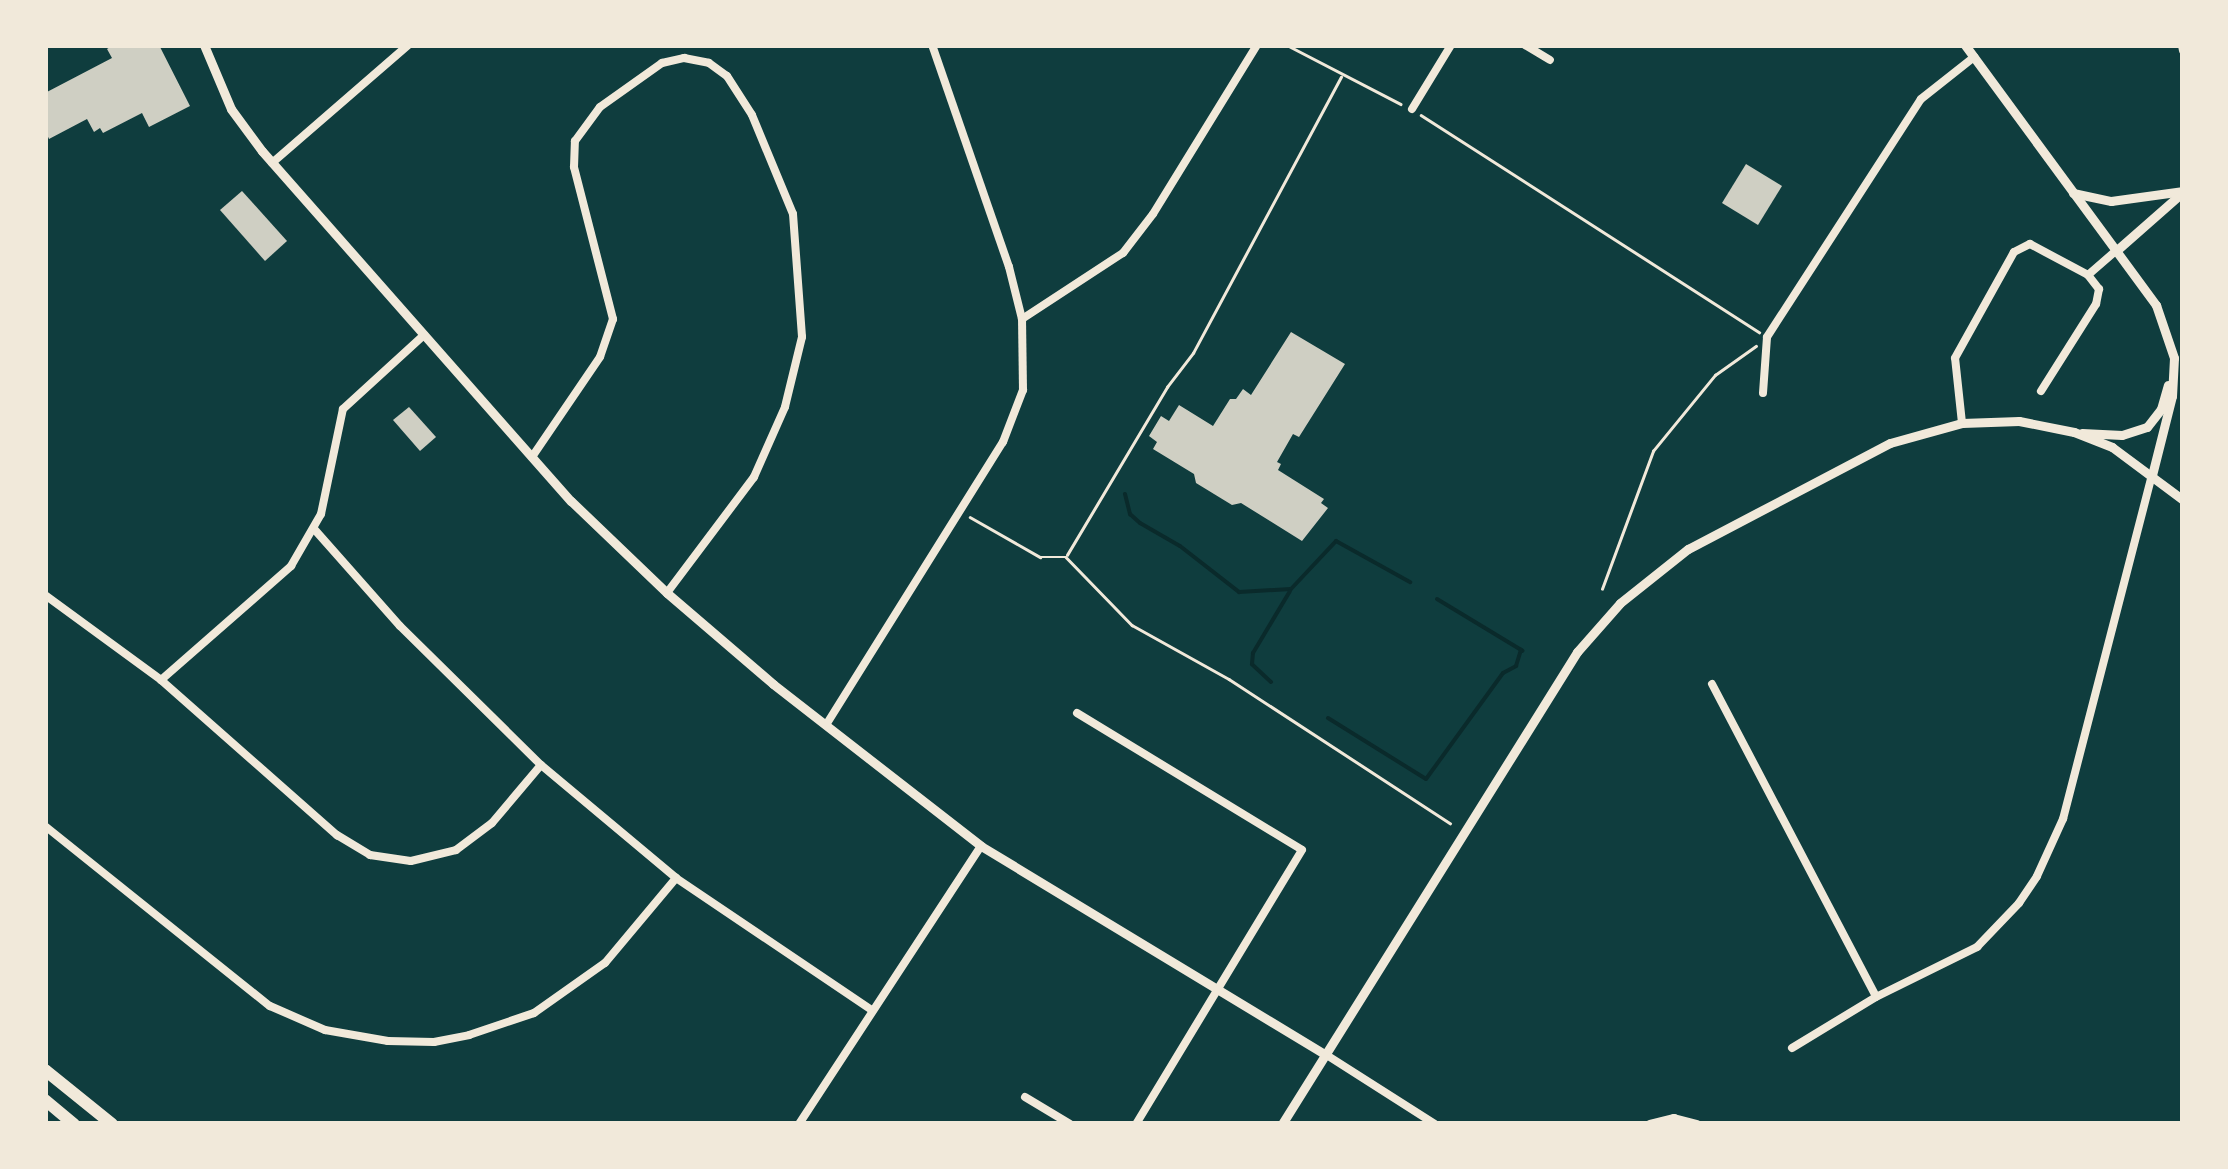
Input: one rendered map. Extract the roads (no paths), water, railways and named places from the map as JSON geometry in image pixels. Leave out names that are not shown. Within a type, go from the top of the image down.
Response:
[{"type":"highway","points":[[45,1070],[112,1124]]},
{"type":"highway","points":[[45,1100],[74,1124]]},
{"type":"street","points":[[204,45],[230,109],[272,163],[532,457],[667,593],[826,725],[982,846],[1436,1124]]},
{"type":"street","points":[[826,725],[1014,420],[1023,390],[1022,319],[1009,267],[932,45]]},
{"type":"street","points":[[1022,319],[1123,253],[1152,214],[1257,45]]},
{"type":"street","points":[[1412,109],[1451,45]]},
{"type":"street","points":[[1525,45],[1550,60]]},
{"type":"street","points":[[1792,1048],[1876,998],[1977,947],[2038,876],[2062,819],[2172,396],[2174,358],[2156,305],[1965,45]]},
{"type":"street","points":[[272,163],[403,47]]},
{"type":"street","points":[[532,457],[600,357],[613,319],[574,167],[575,141],[600,107],[662,64],[684,58],[709,63],[726,76],[752,115],[793,214],[802,337],[785,407],[754,477],[667,593]]},
{"type":"street","points":[[1763,393],[1767,337],[1921,100],[1974,58]]},
{"type":"street","points":[[2072,192],[2111,200],[2183,192]]},
{"type":"street","points":[[2088,274],[2183,192]]},
{"type":"street","points":[[1962,422],[1955,358],[2014,252],[2030,244],[2088,274],[2099,289],[2096,304],[2041,391]]},
{"type":"street","points":[[161,680],[291,566],[315,530],[344,409],[424,335]]},
{"type":"street","points":[[1282,1124],[1568,665],[1620,602],[1688,550],[1890,443],[1962,422],[2019,421],[2074,432],[2122,435],[2147,427],[2160,409],[2174,358]]},
{"type":"street","points":[[2074,432],[2112,447],[2183,500]]},
{"type":"street","points":[[315,530],[412,638],[541,765],[676,878],[872,1010]]},
{"type":"street","points":[[45,595],[161,680],[337,835],[370,855],[412,860],[456,850],[492,823],[541,765]]},
{"type":"street","points":[[1712,684],[1876,998]]},
{"type":"street","points":[[1077,713],[1302,850],[1136,1124]]},
{"type":"street","points":[[45,826],[254,996],[324,1030],[388,1041],[434,1042],[470,1036],[534,1013],[606,963],[676,878]]},
{"type":"street","points":[[799,1124],[982,846]]},
{"type":"street","points":[[1025,1097],[1070,1124]]},
{"type":"street","points":[[1650,1124],[1674,1118],[1697,1124]]},
{"type":"waterway","points":[[1125,494],[1130,514],[1140,523],[1180,546],[1239,592],[1291,589],[1336,541],[1410,582]]},
{"type":"waterway","points":[[1271,682],[1252,664],[1253,653],[1290,591]]},
{"type":"waterway","points":[[1437,599],[1523,651]]},
{"type":"waterway","points":[[1328,718],[1426,779],[1503,673],[1516,666],[1521,650]]}]
